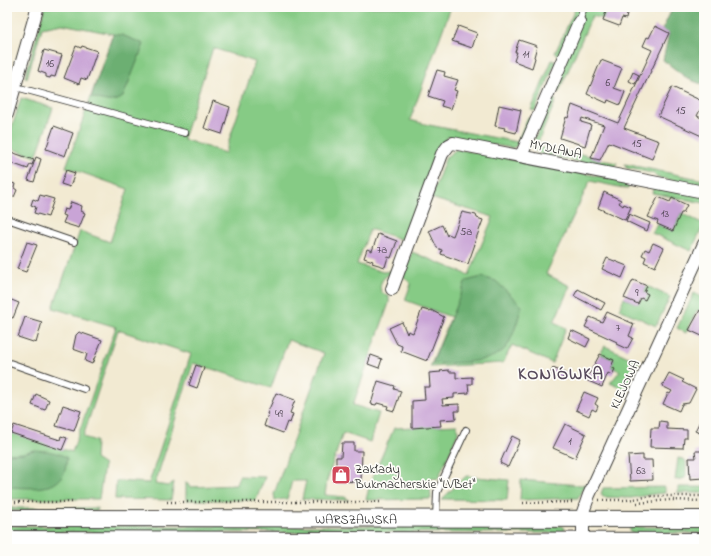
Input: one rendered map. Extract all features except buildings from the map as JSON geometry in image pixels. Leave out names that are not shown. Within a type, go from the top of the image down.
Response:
[{"type":"main road","name":"WARSZAWSKA","points":[[7,518],[704,519]]},
{"type":"main road","name":"WARSZAWSKA","points":[[7,539],[130,544],[277,540],[313,544],[583,540],[704,541]]},
{"type":"street","points":[[7,114],[16,87],[37,9]]},
{"type":"street","name":"MYDLANA","points":[[579,22],[521,156],[704,192]]},
{"type":"street","points":[[392,289],[442,154],[449,144],[457,143],[521,156]]},
{"type":"street","name":"KLEJOWA","points":[[583,540],[583,512],[586,501],[704,244]]},
{"type":"street","points":[[277,540],[293,549]]},
{"type":"lane","points":[[579,22],[584,7]]},
{"type":"lane","points":[[16,87],[185,133]]},
{"type":"lane","points":[[7,219],[74,242]]},
{"type":"lane","points":[[7,362],[84,389]]},
{"type":"lane","points":[[436,519],[437,492],[466,430]]},
{"type":"path","points":[[513,503],[627,500],[652,496],[704,496]]},
{"type":"path","points":[[7,502],[73,502]]},
{"type":"path","points":[[162,502],[383,502]]},
{"type":"green space","points":[[45,7],[451,7],[410,120],[517,142],[528,117],[532,119],[519,145],[512,148],[447,137],[437,158],[406,241],[370,229],[357,264],[383,272],[395,270],[384,278],[380,286],[381,291],[389,296],[389,303],[353,405],[379,413],[370,442],[343,433],[327,480],[325,495],[345,497],[349,500],[302,499],[306,481],[292,481],[287,499],[275,500],[274,494],[324,353],[288,340],[271,388],[193,363],[155,484],[168,486],[174,482],[171,500],[115,499],[116,481],[149,483],[191,354],[118,330],[83,437],[96,441],[95,459],[104,465],[99,499],[7,499],[7,431],[72,452],[116,327],[53,308],[80,231],[110,242],[128,189],[66,167],[113,34],[62,24],[42,28],[27,78],[25,77]],"holes":[[[213,48],[255,62],[225,153],[183,139]]]},
{"type":"green space","points":[[576,7],[610,7],[604,19],[592,16],[559,92],[555,91],[559,55],[555,53]]},
{"type":"green space","points":[[673,7],[704,7],[704,85],[688,79],[663,60],[669,33],[662,30]]},
{"type":"green space","points":[[113,34],[122,35],[144,44],[123,97],[115,101],[107,101],[91,97]]},
{"type":"green space","points":[[552,60],[556,62],[535,111],[531,110]]},
{"type":"green space","points":[[21,98],[53,108],[36,157],[7,147]]},
{"type":"green space","points":[[552,98],[556,100],[536,147],[591,156],[591,158],[617,163],[613,168],[540,154],[533,149],[533,143]]},
{"type":"green space","points":[[457,149],[629,182],[628,189],[590,181],[546,274],[570,286],[554,322],[566,328],[552,363],[512,345],[503,363],[430,367],[451,317],[405,300],[411,284],[403,276],[412,252],[469,275],[493,217],[431,198],[446,157]]},
{"type":"green space","points":[[625,164],[704,180],[704,187],[660,178],[652,173],[626,168]]},
{"type":"green space","points":[[654,186],[704,197],[704,203],[652,193]]},
{"type":"green space","points":[[681,213],[704,224],[691,251],[652,233],[657,224],[673,231]]},
{"type":"green space","points":[[482,277],[496,281],[522,306],[516,327],[507,346],[493,357],[483,360],[432,364],[466,281]]},
{"type":"green space","points":[[647,286],[670,297],[656,326],[619,309],[624,298],[638,304],[641,298],[645,300],[644,292]]},
{"type":"green space","points":[[694,293],[704,298],[704,312],[697,310],[686,333],[677,328]]},
{"type":"green space","points":[[605,346],[639,362],[626,390],[610,383],[620,371],[611,367],[614,360],[600,354]]},
{"type":"green space","points":[[457,425],[458,433],[438,479],[430,478],[431,499],[366,500],[370,483],[394,428]]},
{"type":"green space","points":[[34,450],[47,451],[67,458],[65,471],[60,479],[54,484],[39,488],[7,487],[7,454],[23,453]]},
{"type":"green space","points":[[678,458],[686,461],[686,476],[685,478],[675,480]]},
{"type":"green space","points":[[239,476],[265,477],[256,500],[186,500],[186,482],[190,487],[236,485]]},
{"type":"green space","points":[[466,476],[509,480],[507,500],[442,499]]},
{"type":"green space","points":[[521,480],[581,485],[585,484],[578,498],[520,500]]},
{"type":"green space","points":[[665,487],[665,493],[631,498],[603,497],[601,494],[603,488]]},
{"type":"green space","points":[[678,487],[704,487],[704,493],[678,493]]},
{"type":"green space","points":[[7,508],[97,508],[97,511],[7,511]]},
{"type":"green space","points":[[7,526],[562,526],[565,530],[562,533],[7,532]]},
{"type":"green space","points":[[630,527],[704,527],[704,533],[630,533]]},
{"type":"place","name":"Zakłady Bukmacherskie \"LVBet\"","points":[[341,475]]},
{"type":"district","name":"KONIÓWKA","points":[[561,373]]}]
